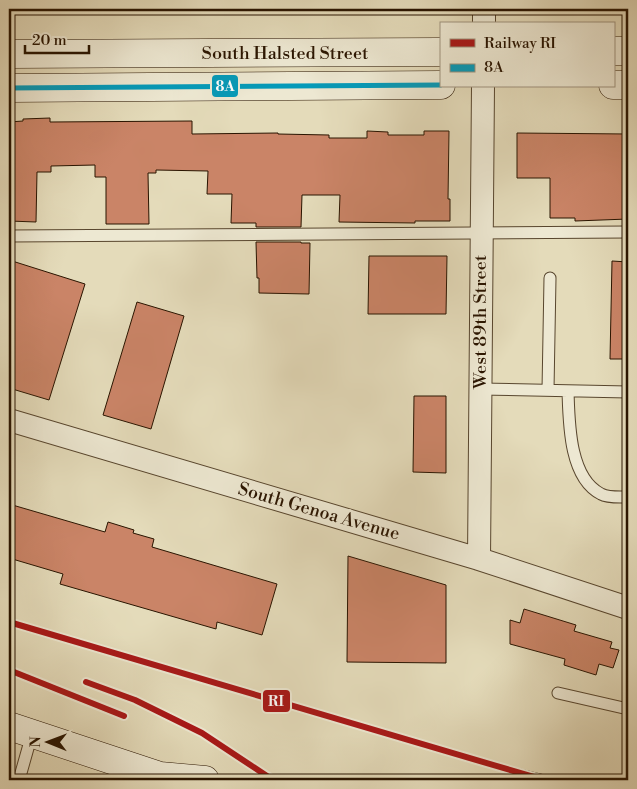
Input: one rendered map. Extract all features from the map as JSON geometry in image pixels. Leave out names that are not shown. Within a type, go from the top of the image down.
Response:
[{"type":"main road","points":[[614,52],[628,51]]},
{"type":"main road","name":"South Halsted Street","points":[[9,54],[440,52]]},
{"type":"main road","name":"South Halsted Street","points":[[9,88],[440,85]]},
{"type":"main road","points":[[614,85],[628,85]]},
{"type":"main road","points":[[20,730],[164,778],[205,780]]},
{"type":"street","points":[[484,9],[484,22]]},
{"type":"street","name":"West 89th Street","points":[[479,559],[483,88]]},
{"type":"street","name":"South Genoa Avenue","points":[[9,420],[479,559],[628,608]]},
{"type":"lane","points":[[9,236],[628,232]]},
{"type":"lane","points":[[548,390],[550,278]]},
{"type":"lane","points":[[480,388],[628,392]]},
{"type":"lane","points":[[568,391],[569,424],[575,457],[587,483],[602,495],[628,497]]},
{"type":"lane","points":[[558,693],[628,709]]},
{"type":"lane","points":[[19,780],[20,730]]},
{"type":"building","points":[[50,118],[50,122],[192,121],[192,134],[278,133],[329,135],[329,138],[367,138],[367,131],[388,132],[388,135],[424,135],[424,131],[449,131],[448,199],[450,199],[450,221],[415,221],[415,223],[339,222],[340,195],[302,195],[301,227],[256,227],[256,223],[231,223],[232,194],[207,194],[208,171],[156,170],[156,173],[148,173],[149,224],[106,224],[106,177],[95,177],[95,165],[51,166],[51,172],[37,172],[36,222],[9,221],[9,122],[23,121],[23,119]]},
{"type":"building","points":[[517,133],[628,134],[628,219],[575,221],[575,218],[550,218],[550,178],[517,178]]},
{"type":"building","points":[[256,242],[310,243],[309,294],[259,293]]},
{"type":"building","points":[[369,256],[447,256],[446,314],[368,314]]},
{"type":"building","points":[[9,260],[85,284],[49,400],[9,388]]},
{"type":"building","points":[[612,261],[628,262],[628,359],[610,359]]},
{"type":"building","points":[[137,302],[184,316],[151,429],[103,415]]},
{"type":"building","points":[[414,396],[446,396],[446,473],[413,472]]},
{"type":"building","points":[[9,504],[105,532],[108,522],[134,530],[133,533],[154,539],[152,547],[277,584],[262,635],[217,622],[216,629],[60,584],[63,574],[9,558]]},
{"type":"building","points":[[348,556],[446,585],[446,663],[347,662]]},
{"type":"building","points":[[524,609],[576,625],[574,631],[612,642],[610,648],[619,650],[613,668],[599,664],[596,675],[564,665],[565,659],[510,644],[510,620],[520,623]]},
{"type":"railway","points":[[490,764],[555,780]]},
{"type":"rail line","name":"RI","points":[[9,622],[544,780]]},
{"type":"rail line","name":"RI","points":[[9,670],[124,716]]},
{"type":"rail line","name":"RI","points":[[86,682],[135,700],[202,733],[273,780]]},
{"type":"transit line","name":"8A","points":[[9,88],[440,85]]}]
